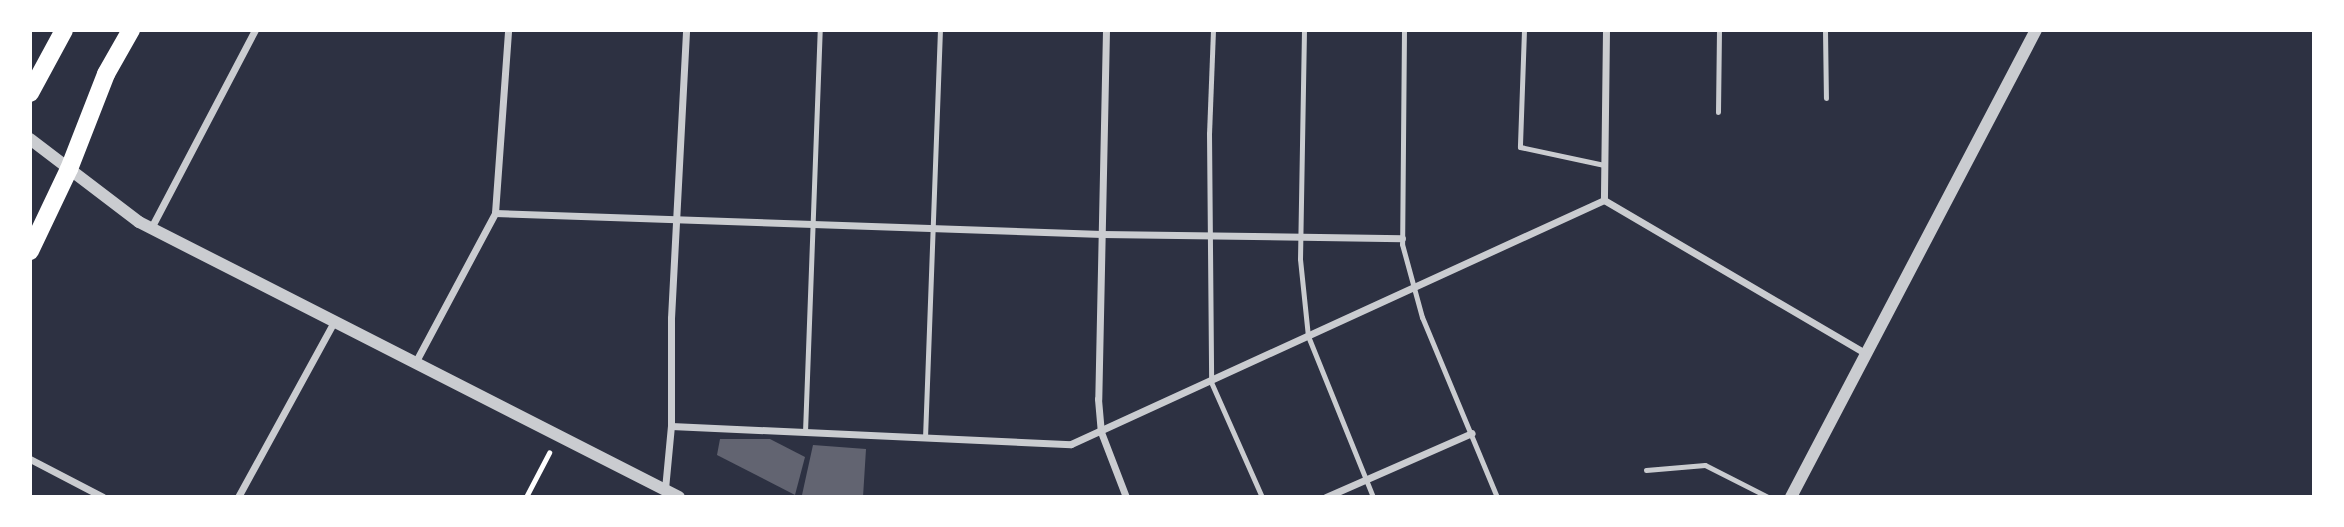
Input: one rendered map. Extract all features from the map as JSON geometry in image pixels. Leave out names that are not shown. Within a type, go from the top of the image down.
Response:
[{"type":"main road","points":[[30,93],[64,30]]},
{"type":"main road","points":[[30,251],[69,169],[106,74],[131,30]]},
{"type":"street","points":[[151,228],[256,30]]},
{"type":"street","points":[[415,363],[495,213],[508,30]]},
{"type":"street","points":[[665,489],[671,426],[675,221],[686,30]]},
{"type":"street","points":[[1106,30],[1101,432],[1126,497]]},
{"type":"street","points":[[1604,200],[1606,30]]},
{"type":"street","points":[[1791,497],[2036,30]]},
{"type":"street","points":[[30,139],[151,228],[415,363],[559,433],[679,497]]},
{"type":"street","points":[[671,426],[1071,444],[1211,382],[1415,284],[1604,200]]},
{"type":"street","points":[[1604,200],[1868,354]]},
{"type":"street","points":[[495,213],[1102,234],[1402,238]]},
{"type":"street","points":[[238,497],[334,322]]},
{"type":"street","points":[[1326,497],[1472,433]]},
{"type":"street","points":[[30,473],[32,461],[103,497]]},
{"type":"lane","points":[[805,432],[820,30]]},
{"type":"lane","points":[[925,438],[940,30]]},
{"type":"lane","points":[[1213,30],[1211,382],[1262,497]]},
{"type":"lane","points":[[1304,30],[1300,237],[1308,336],[1373,497]]},
{"type":"lane","points":[[1404,30],[1402,238],[1422,317],[1497,497]]},
{"type":"lane","points":[[1524,30],[1520,148],[1604,165]]},
{"type":"lane","points":[[1718,112],[1719,30]]},
{"type":"lane","points":[[1825,30],[1826,98]]},
{"type":"lane","points":[[1646,470],[1704,465],[1768,497]]},
{"type":"path","points":[[526,497],[559,433]]},
{"type":"building","points":[[720,439],[770,439],[805,457],[795,495],[717,455]]},
{"type":"building","points":[[813,445],[866,449],[863,497],[802,495]]}]
